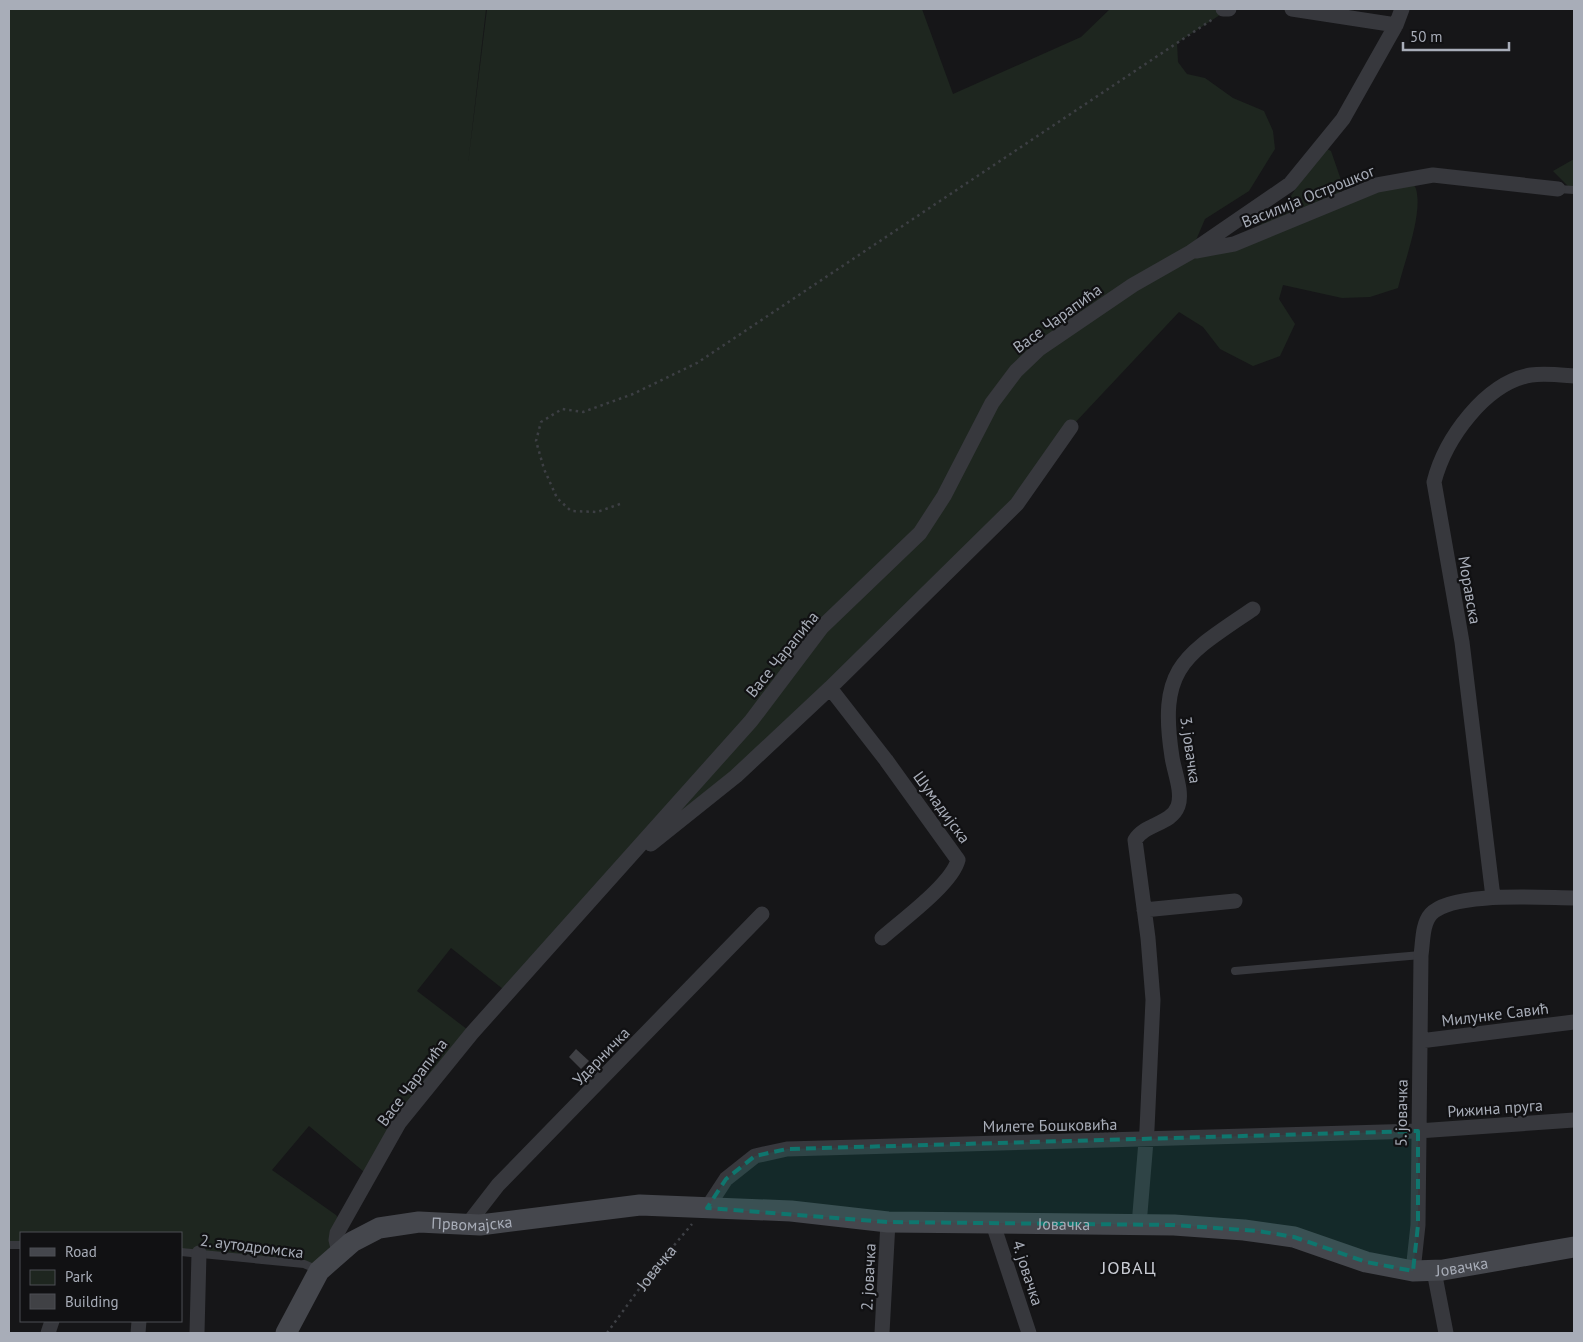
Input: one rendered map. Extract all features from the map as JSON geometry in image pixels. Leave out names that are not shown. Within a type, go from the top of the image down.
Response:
[{"type":"main road","name":"Првомајска","points":[[286,1333],[319,1270],[361,1236],[390,1225],[427,1222],[467,1225],[488,1224],[640,1205],[707,1208]]},
{"type":"main road","name":"Јовачка","points":[[707,1208],[791,1211],[888,1222],[1212,1227],[1283,1235],[1385,1267],[1413,1271],[1434,1271],[1574,1247]]},
{"type":"street","points":[[1292,9],[1396,25]]},
{"type":"street","name":"Васе Чарапића","points":[[339,1252],[336,1240],[337,1233],[399,1123],[472,1033],[751,721],[822,627],[920,533],[944,496],[992,402],[1016,371],[1040,349],[1133,285],[1191,252],[1290,184],[1343,119],[1396,25],[1402,9]]},
{"type":"street","name":"Василија Острошког","points":[[1191,252],[1234,244],[1377,185],[1433,175],[1558,189]]},
{"type":"street","name":"Моравска","points":[[1493,897],[1462,642],[1434,482],[1439,463],[1454,435],[1496,389],[1513,380],[1532,375],[1574,376]]},
{"type":"street","points":[[619,870],[736,776],[830,688],[1017,504],[1071,427]]},
{"type":"street","name":"3. јовачка","points":[[1139,1225],[1146,1140],[1153,1000],[1135,840],[1144,829],[1171,816],[1179,800],[1168,726],[1171,685],[1181,665],[1192,652],[1253,609]]},
{"type":"street","name":"Шумадијска","points":[[830,688],[886,760],[958,860],[952,875],[882,938]]},
{"type":"street","name":"5. јовачка","points":[[1413,1271],[1418,1225],[1421,955],[1426,922],[1437,909],[1454,903],[1493,897],[1574,898]]},
{"type":"street","points":[[1144,910],[1235,901]]},
{"type":"street","name":"Ударничка","points":[[467,1225],[498,1185],[762,914]]},
{"type":"street","name":"Милунке Савић","points":[[1420,1041],[1574,1022]]},
{"type":"street","name":"Рижина пруга","points":[[1418,1131],[1574,1120]]},
{"type":"street","name":"Милете Бошковића","points":[[707,1208],[726,1179],[755,1156],[788,1149],[1418,1131]]},
{"type":"street","name":"2. јовачка","points":[[882,1333],[888,1222]]},
{"type":"street","name":"4. јовачка","points":[[993,1224],[1029,1333]]},
{"type":"street","points":[[197,1333],[199,1253]]},
{"type":"street","points":[[1434,1271],[1446,1333]]},
{"type":"lane","points":[[1558,189],[1574,190]]},
{"type":"lane","points":[[1235,971],[1421,955]]},
{"type":"lane","name":"2. аутодромска","points":[[182,1252],[304,1264],[319,1270]]},
{"type":"path","points":[[620,504],[597,512],[571,511],[557,498],[544,469],[536,441],[542,422],[562,409],[583,412],[633,394],[697,363],[1226,9]]},
{"type":"path","name":"Јовачка","points":[[606,1333],[650,1274],[707,1208]]},
{"type":"highlighted area","points":[[1418,1131],[1418,1225],[1413,1271],[1366,1262],[1294,1237],[1258,1231],[1174,1225],[888,1222],[707,1208],[726,1179],[755,1156],[787,1149]]},
{"type":"green space","points":[[9,9],[486,9],[468,164],[487,9],[922,9],[953,94],[1081,37],[1110,9],[1229,9],[1177,43],[1178,62],[1187,74],[1205,78],[1233,98],[1264,111],[1273,131],[1275,149],[1249,191],[1205,219],[1191,252],[1234,244],[1283,208],[1323,147],[1331,151],[1340,177],[1344,199],[1411,179],[1417,192],[1417,216],[1398,288],[1370,297],[1342,298],[1283,285],[1279,299],[1295,324],[1280,356],[1253,366],[1220,349],[1203,327],[1179,312],[1071,427],[1017,504],[830,688],[619,869],[508,993],[451,948],[417,991],[472,1033],[369,1176],[309,1126],[272,1170],[336,1215],[342,1223],[336,1240],[313,1267],[182,1252],[182,1232],[20,1232],[20,1245],[9,1245]]},
{"type":"green space","points":[[1574,159],[1574,192],[1553,171]]},
{"type":"building","points":[[576,1049],[589,1061],[581,1069],[569,1057]]},
{"type":"district","name":"ЈОВАЦ","points":[[1129,1267]]}]
